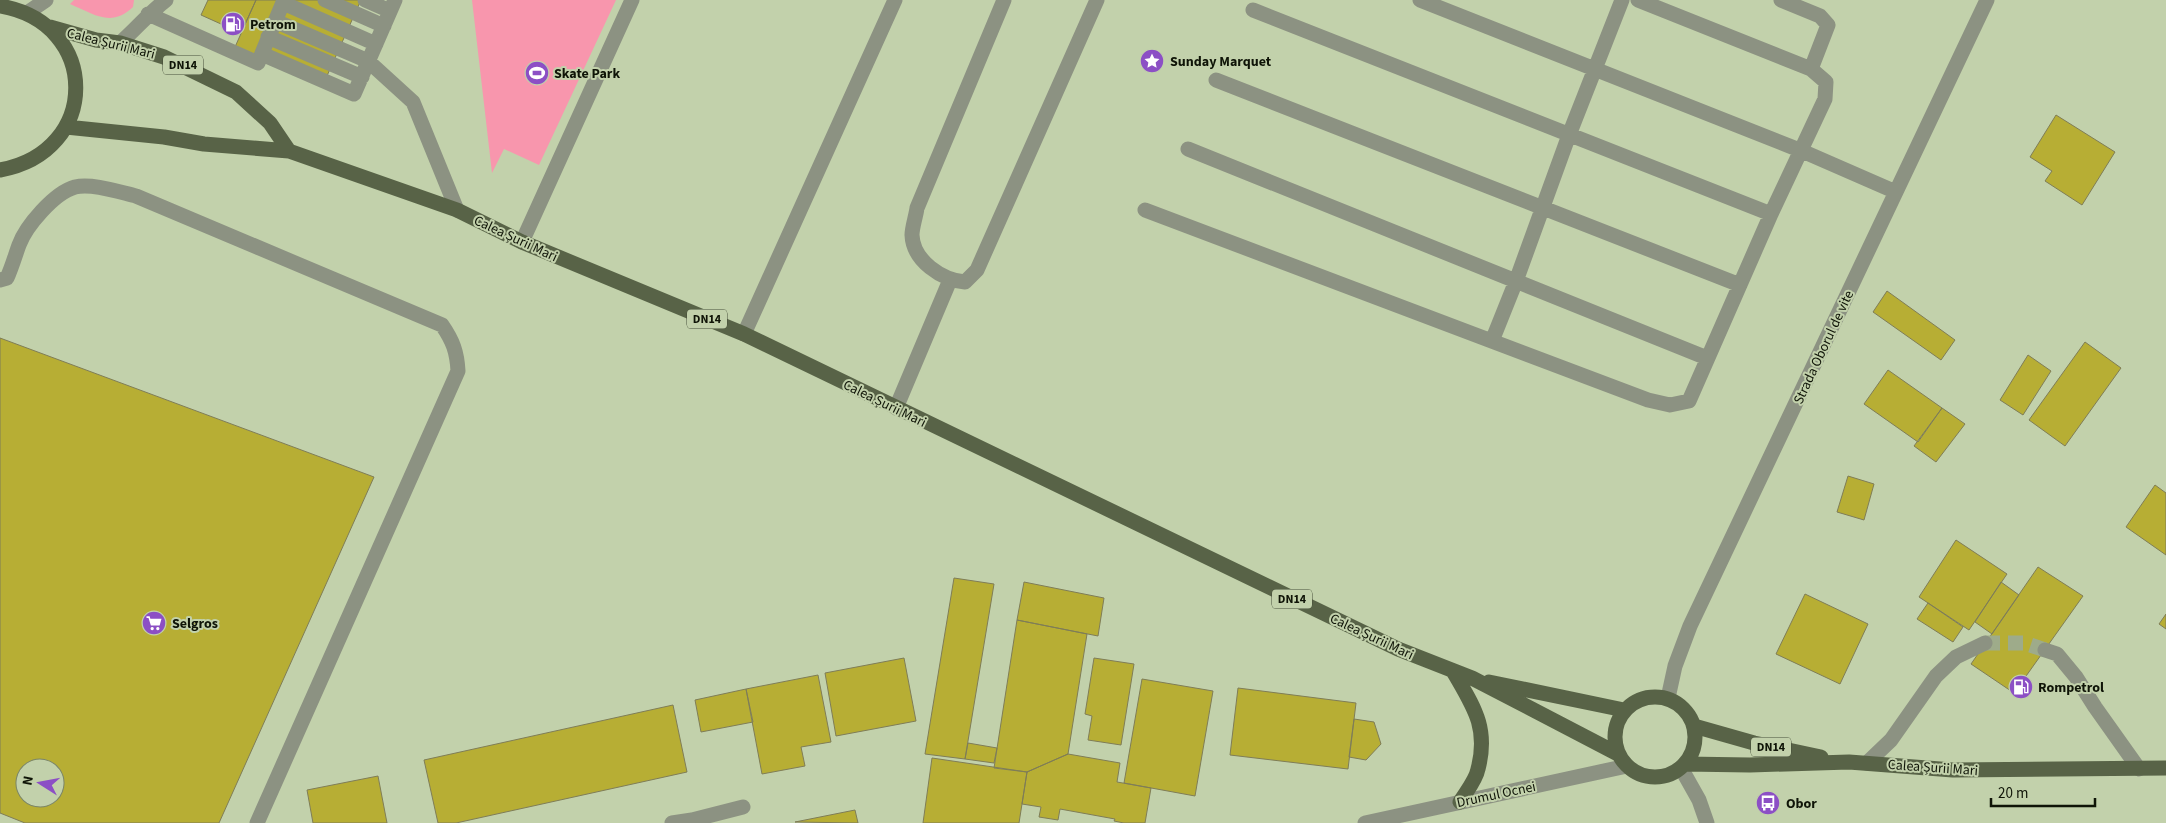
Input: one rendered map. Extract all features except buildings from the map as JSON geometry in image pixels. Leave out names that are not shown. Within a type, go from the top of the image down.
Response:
[{"type":"main road","points":[[0,6],[27,13],[50,27],[66,49],[75,74],[75,101],[66,127],[50,148],[27,163],[0,170]]},
{"type":"main road","name":"Calea Șurii Mari","points":[[50,27],[96,40],[120,43],[177,62],[236,92],[270,123],[288,151]]},
{"type":"main road","name":"Calea Șurii Mari","points":[[66,127],[164,137],[204,144],[288,151],[457,210],[522,242],[744,334],[1398,650],[1472,678],[1622,760],[1647,777],[1671,774],[1683,766],[1750,766],[1849,762],[1952,770],[2166,768]]},
{"type":"main road","points":[[1454,671],[1478,713],[1482,741],[1478,770],[1460,802]]},
{"type":"main road","name":"Calea Șurii Mari","points":[[1472,678],[1624,710]]},
{"type":"main road","points":[[1622,760],[1615,732],[1618,720],[1624,710],[1634,702],[1644,697],[1656,696],[1668,698],[1680,704],[1694,726],[1694,746],[1683,766]]},
{"type":"main road","name":"Calea Șurii Mari","points":[[1694,726],[1754,743],[1849,762]]},
{"type":"street","points":[[27,13],[46,0]]},
{"type":"street","points":[[120,43],[140,26],[148,14],[166,0]]},
{"type":"street","points":[[325,0],[384,26]]},
{"type":"street","points":[[262,54],[354,94],[393,6],[365,0]]},
{"type":"street","points":[[522,242],[632,0]]},
{"type":"street","points":[[744,334],[895,0]]},
{"type":"street","points":[[1004,0],[917,208],[912,236],[919,258],[950,280],[965,282],[978,270],[1097,0]]},
{"type":"street","points":[[1420,0],[1802,151],[1896,192]]},
{"type":"street","points":[[1492,341],[1622,0]]},
{"type":"street","points":[[1145,210],[1648,400],[1670,405],[1689,401],[1771,214],[1825,99],[1826,82],[1811,69],[1638,0]]},
{"type":"street","name":"Strada Oborul de vite","points":[[1668,698],[1675,666],[1690,626],[1987,0]]},
{"type":"street","points":[[1788,1],[1820,16],[1828,24],[1811,69]]},
{"type":"street","points":[[148,14],[258,63],[283,2],[376,44]]},
{"type":"street","points":[[1253,10],[1771,214]]},
{"type":"street","points":[[275,21],[368,62],[413,102],[457,210]]},
{"type":"street","points":[[268,37],[362,77]]},
{"type":"street","points":[[1216,80],[1740,286]]},
{"type":"street","points":[[1188,149],[1708,358]]},
{"type":"street","points":[[0,280],[7,278],[15,260],[19,244],[30,224],[56,198],[75,187],[101,188],[136,196],[442,325],[453,340],[457,355],[458,371],[258,823]]},
{"type":"street","points":[[896,408],[950,280]]},
{"type":"street","points":[[1867,763],[1891,740],[1936,676],[1956,657],[1985,643]]},
{"type":"street","points":[[2045,650],[2057,654],[2076,677],[2094,707],[2139,769]]},
{"type":"street","name":"Drumul Ocnei","points":[[1365,823],[1460,802],[1622,760]]},
{"type":"street","points":[[1683,766],[1707,823]]},
{"type":"street","points":[[672,823],[692,821],[743,807]]},
{"type":"shaded area","points":[[74,0],[134,0],[133,7],[125,13],[110,18],[95,15],[70,4]]},
{"type":"shaded area","name":"Skate Park","points":[[472,0],[616,0],[539,165],[504,149],[492,173]]},
{"type":"tunnel","points":[[1985,643],[2024,643],[2045,650]]},
{"type":"place","name":"Petrom","points":[[233,24]]},
{"type":"place","name":"Sunday Marquet","points":[[1152,61]]},
{"type":"place","name":"Skate Park","points":[[537,73]]},
{"type":"place","name":"Selgros","points":[[154,623]]},
{"type":"place","name":"Rompetrol","points":[[2021,687]]},
{"type":"place","name":"Obor","points":[[1768,803]]}]
